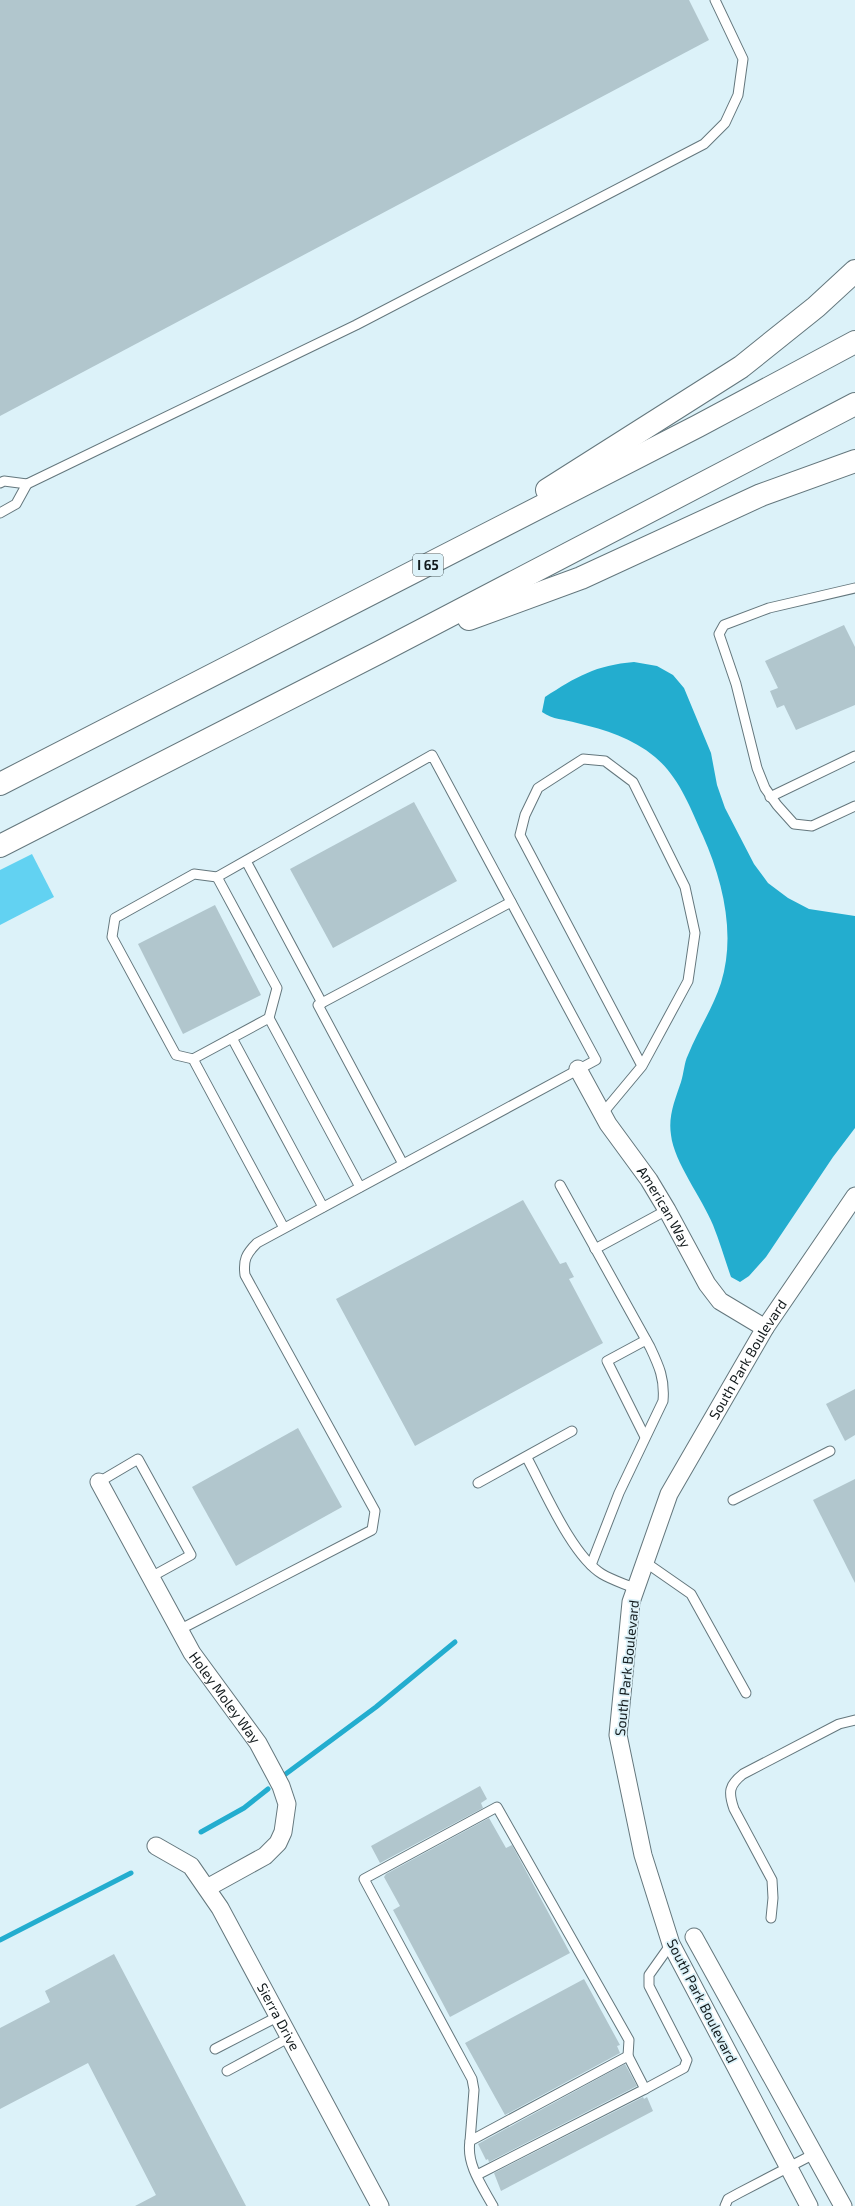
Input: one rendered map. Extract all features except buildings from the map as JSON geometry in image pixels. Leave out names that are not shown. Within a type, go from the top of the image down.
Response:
[{"type":"highway","points":[[420,569],[740,367],[816,307],[855,271]]},
{"type":"highway","name":"I 65","points":[[0,784],[420,569],[855,342]]},
{"type":"highway","points":[[0,846],[380,652],[855,404]]},
{"type":"highway","points":[[380,652],[581,578],[761,495],[855,461]]},
{"type":"street","name":"American Way","points":[[578,1069],[602,1114],[629,1157],[649,1180],[707,1284],[720,1301],[765,1328]]},
{"type":"street","name":"South Park Boulevard","points":[[809,2206],[671,1944],[643,1855],[618,1735],[631,1602],[669,1494],[765,1328],[855,1196]]},
{"type":"street","name":"Holey Moley Way","points":[[99,1482],[192,1654],[258,1743],[281,1786],[287,1804],[283,1832],[278,1843],[265,1856],[206,1888]]},
{"type":"street","name":"Sierra Drive","points":[[156,1846],[191,1866],[220,1908],[380,2206]]},
{"type":"street","name":"South Park Boulevard","points":[[694,1937],[843,2206]]},
{"type":"lane","points":[[0,483],[4,481],[27,484],[356,325],[704,144],[725,123],[738,95],[743,59],[715,0]]},
{"type":"lane","points":[[0,513],[16,504],[27,484]]},
{"type":"lane","points":[[855,588],[768,608],[724,625],[719,634],[736,684],[757,768],[770,797],[794,824],[812,826],[855,806]]},
{"type":"lane","points":[[179,1630],[372,1530],[375,1511],[245,1275],[244,1266],[246,1254],[256,1243],[596,1060],[432,755],[217,877],[194,874],[115,918],[112,937],[176,1055],[193,1059],[269,1018]]},
{"type":"lane","points":[[770,797],[855,756]]},
{"type":"lane","points":[[602,1114],[642,1066],[688,981],[696,933],[685,887],[633,782],[605,761],[583,759],[538,788],[525,815],[520,835],[642,1066]]},
{"type":"lane","points":[[246,860],[322,1003]]},
{"type":"lane","points":[[217,877],[277,988],[269,1018],[360,1187]]},
{"type":"lane","points":[[403,1164],[318,1005],[511,902]]},
{"type":"lane","points":[[232,1038],[323,1207]]},
{"type":"lane","points":[[193,1059],[284,1228]]},
{"type":"lane","points":[[560,1186],[646,1340],[662,1372],[664,1387],[662,1400],[618,1493],[591,1565]]},
{"type":"lane","points":[[596,1249],[667,1210]]},
{"type":"lane","points":[[644,1437],[607,1361],[646,1340]]},
{"type":"lane","points":[[478,1483],[526,1458],[572,1431]]},
{"type":"lane","points":[[733,1500],[830,1451]]},
{"type":"lane","points":[[526,1458],[571,1539],[591,1565],[601,1574],[636,1589]]},
{"type":"lane","points":[[99,1482],[138,1459],[191,1555],[151,1577]]},
{"type":"lane","points":[[645,1562],[691,1594],[746,1693]]},
{"type":"lane","points":[[771,1918],[773,1898],[772,1880],[734,1809],[729,1796],[732,1782],[743,1774],[839,1724],[855,1720]]},
{"type":"lane","points":[[494,2206],[471,2163],[468,2151],[474,2090],[472,2079],[364,1879],[497,1807],[628,2040],[628,2056],[644,2089]]},
{"type":"lane","points":[[477,2175],[684,2068],[687,2060],[649,1986],[649,1975],[671,1944]]},
{"type":"lane","points":[[215,2048],[279,2016]]},
{"type":"lane","points":[[227,2071],[290,2037]]},
{"type":"lane","points":[[470,2141],[628,2056]]},
{"type":"lane","points":[[724,2206],[728,2199],[814,2154]]},
{"type":"shaded area","points":[[634,662],[657,666],[673,675],[684,688],[711,753],[717,785],[725,808],[754,864],[768,883],[788,898],[809,909],[855,916],[855,1128],[833,1157],[766,1257],[749,1276],[740,1282],[731,1277],[713,1225],[677,1157],[673,1146],[670,1128],[673,1108],[687,1058],[718,992],[725,965],[727,927],[725,908],[710,853],[683,793],[671,774],[655,757],[628,740],[608,732],[554,718],[542,712],[545,697],[577,678],[597,669]]},
{"type":"shaded area","points":[[32,854],[54,897],[0,925],[0,870]]},
{"type":"waterway","points":[[283,1776],[376,1707],[455,1642]]},
{"type":"waterway","points":[[201,1832],[244,1808],[268,1789]]},
{"type":"waterway","points":[[0,1940],[131,1873]]}]
